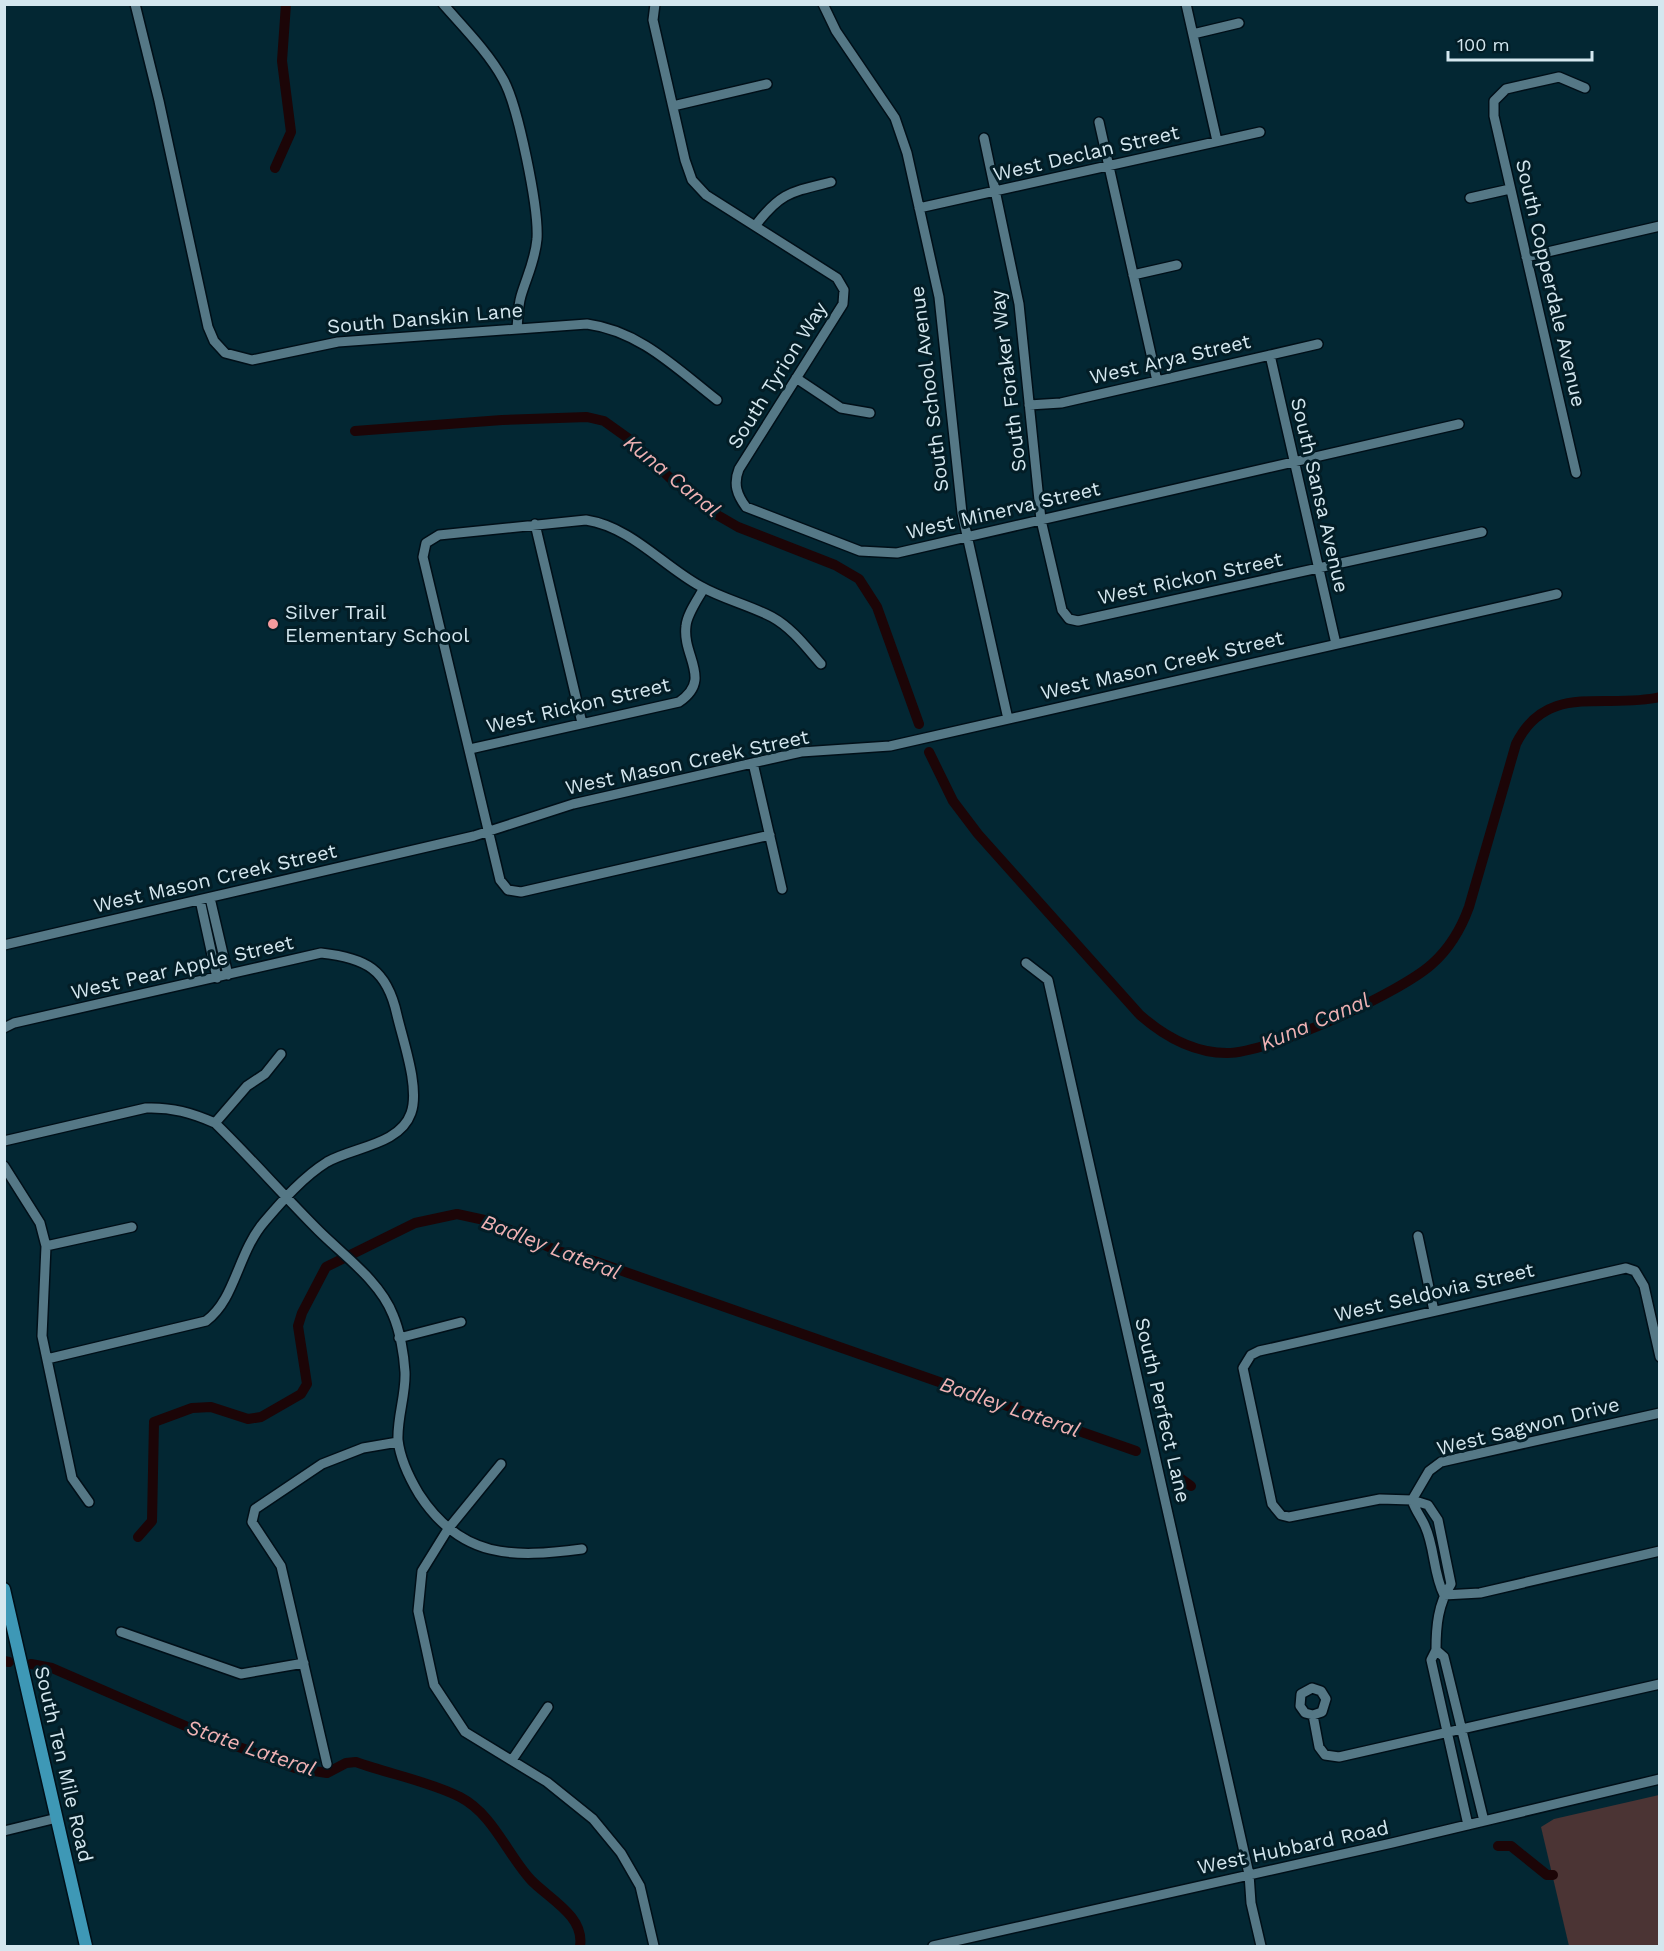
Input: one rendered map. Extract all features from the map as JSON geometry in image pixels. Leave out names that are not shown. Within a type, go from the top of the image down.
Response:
[{"type":"main road","name":"South Ten Mile Road","points":[[4,1589],[86,1947]]},
{"type":"street","name":"South Danskin Lane","points":[[135,4],[159,101],[208,327],[214,341],[225,352],[252,360],[338,342],[576,323],[620,332],[640,340],[717,400]]},
{"type":"street","points":[[443,4],[503,79],[520,137],[534,202],[537,238],[533,265],[520,297],[517,328]]},
{"type":"street","name":"South School Avenue","points":[[823,4],[836,31],[895,118],[908,153],[939,297],[955,457],[967,536],[1008,719]]},
{"type":"street","points":[[1186,4],[1217,141]]},
{"type":"street","name":"South Tyrion Way","points":[[654,5],[653,20],[685,160],[692,180],[706,195],[837,278],[844,290],[843,304],[739,469],[735,477],[736,488]]},
{"type":"street","points":[[1193,34],[1239,23]]},
{"type":"street","name":"South Copperdale Avenue","points":[[1576,473],[1510,189],[1494,116],[1494,101],[1506,89],[1559,77],[1585,88]]},
{"type":"street","points":[[673,106],[767,84]]},
{"type":"street","points":[[1100,122],[1157,381]]},
{"type":"street","name":"West Declan Street","points":[[919,208],[1260,132]]},
{"type":"street","name":"South Foraker Way","points":[[984,138],[1019,304],[1041,520],[1062,610],[1069,619]]},
{"type":"street","points":[[755,226],[780,197],[790,192],[831,182]]},
{"type":"street","points":[[1470,198],[1510,189]]},
{"type":"street","points":[[1526,256],[1659,226]]},
{"type":"street","points":[[1133,275],[1177,265]]},
{"type":"street","name":"West Arya Street","points":[[1029,405],[1061,403],[1318,344]]},
{"type":"street","name":"South Sansa Avenue","points":[[1270,355],[1336,644]]},
{"type":"street","points":[[796,378],[841,408],[870,413]]},
{"type":"street","name":"West Minerva Street","points":[[736,488],[747,507],[860,551],[897,553],[1459,424]]},
{"type":"street","points":[[770,835],[521,892],[508,890],[500,880],[423,557],[426,543],[439,535],[535,524],[586,520],[603,522],[618,529],[704,588],[772,617],[795,633],[821,664]]},
{"type":"street","points":[[535,524],[582,723]]},
{"type":"street","name":"West Rickon Street","points":[[1069,619],[1078,621],[1482,532]]},
{"type":"street","name":"West Rickon Street","points":[[470,749],[678,702],[692,693],[696,680],[686,624],[704,588]]},
{"type":"street","name":"West Mason Creek Street","points":[[4,945],[489,831],[573,804],[801,752],[890,746],[1557,594]]},
{"type":"street","points":[[753,764],[783,889]]},
{"type":"street","points":[[210,898],[228,975]]},
{"type":"street","points":[[200,900],[217,978]]},
{"type":"street","name":"West Pear Apple Street","points":[[4,1028],[14,1023],[321,953],[348,956],[369,964],[384,981],[393,998],[414,1092],[411,1113],[403,1126],[388,1138],[327,1163],[286,1197]]},
{"type":"street","name":"South Perfect Lane","points":[[1026,963],[1048,980],[1249,1874],[1251,1903],[1261,1947]]},
{"type":"street","points":[[215,1123],[247,1086],[265,1074],[281,1054]]},
{"type":"street","points":[[4,1141],[146,1108],[163,1107],[188,1112],[215,1123],[374,1287],[393,1314],[405,1374],[399,1414],[398,1442],[413,1485],[430,1510],[448,1529],[473,1545],[504,1553],[535,1555],[582,1549]]},
{"type":"street","points":[[4,1167],[40,1223],[46,1246],[42,1336],[72,1479],[89,1502]]},
{"type":"street","points":[[48,1359],[206,1321],[223,1304],[252,1235],[286,1197]]},
{"type":"street","points":[[46,1246],[132,1227]]},
{"type":"street","points":[[1418,1236],[1434,1311]]},
{"type":"street","name":"West Seldovia Street","points":[[1412,1500],[1380,1498],[1298,1517],[1281,1515],[1272,1504],[1243,1376],[1245,1362],[1259,1351],[1616,1269],[1635,1271],[1644,1286],[1659,1357]]},
{"type":"street","points":[[399,1338],[461,1322]]},
{"type":"street","name":"West Sagwon Drive","points":[[1412,1500],[1429,1471],[1441,1462],[1659,1413]]},
{"type":"street","points":[[327,1764],[281,1566],[252,1522],[255,1509],[322,1464],[363,1448],[398,1442]]},
{"type":"street","points":[[501,1464],[448,1529],[422,1571],[418,1611],[434,1685],[465,1732],[547,1782],[593,1819],[621,1852],[640,1886],[654,1947]]},
{"type":"street","points":[[1412,1500],[1417,1515],[1425,1525],[1438,1584],[1444,1595]]},
{"type":"street","points":[[1412,1500],[1428,1505],[1438,1520],[1451,1584],[1444,1595],[1437,1621],[1436,1650],[1431,1660],[1468,1825]]},
{"type":"street","points":[[1444,1595],[1480,1593],[1659,1551]]},
{"type":"street","points":[[121,1632],[241,1674],[304,1663]]},
{"type":"street","points":[[1436,1650],[1444,1657],[1484,1821]]},
{"type":"street","points":[[1313,1715],[1319,1747],[1325,1755],[1339,1757],[1659,1684]]},
{"type":"street","points":[[512,1760],[548,1707]]},
{"type":"street","name":"West Hubbard Road","points":[[933,1947],[1659,1779]]},
{"type":"street","points":[[4,1831],[57,1818]]},
{"type":"shaded area","points":[[1659,1795],[1659,1946],[1569,1946],[1541,1827],[1554,1819]]},
{"type":"waterway","name":"Kuna Canal","points":[[275,168],[291,132],[282,61],[286,4]]},
{"type":"waterway","name":"Kuna Canal","points":[[355,431],[502,420],[587,417],[604,421],[632,441],[669,477],[712,512],[738,527],[835,565],[859,579],[877,607],[919,724]]},
{"type":"waterway","name":"Kuna Canal","points":[[929,752],[953,801],[978,834],[1140,1015],[1159,1030],[1191,1047],[1227,1053],[1272,1043],[1364,1005],[1416,976],[1444,952],[1454,938],[1469,907],[1516,744],[1529,724],[1544,712],[1561,705],[1660,697]]},
{"type":"waterway","name":"Badley Lateral","points":[[138,1537],[152,1521],[154,1422],[192,1408],[211,1407],[248,1419],[261,1417],[301,1394],[307,1384],[298,1326],[302,1313],[326,1267],[415,1223],[457,1214],[489,1221],[558,1251],[594,1261],[1136,1451]]},
{"type":"waterway","name":"Badley Lateral","points":[[1180,1478],[1191,1486]]},
{"type":"waterway","name":"State Lateral","points":[[4,1661],[9,1662]]},
{"type":"waterway","name":"State Lateral","points":[[31,1664],[52,1668],[204,1734],[295,1768],[327,1773],[346,1763],[356,1762],[435,1786],[460,1797],[482,1813],[522,1870],[564,1908],[577,1926],[580,1946]]},
{"type":"waterway","name":"Badley Lateral","points":[[1498,1846],[1511,1846],[1547,1875],[1553,1875]]},
{"type":"place","name":"Silver Trail Elementary School","points":[[273,624]]}]
